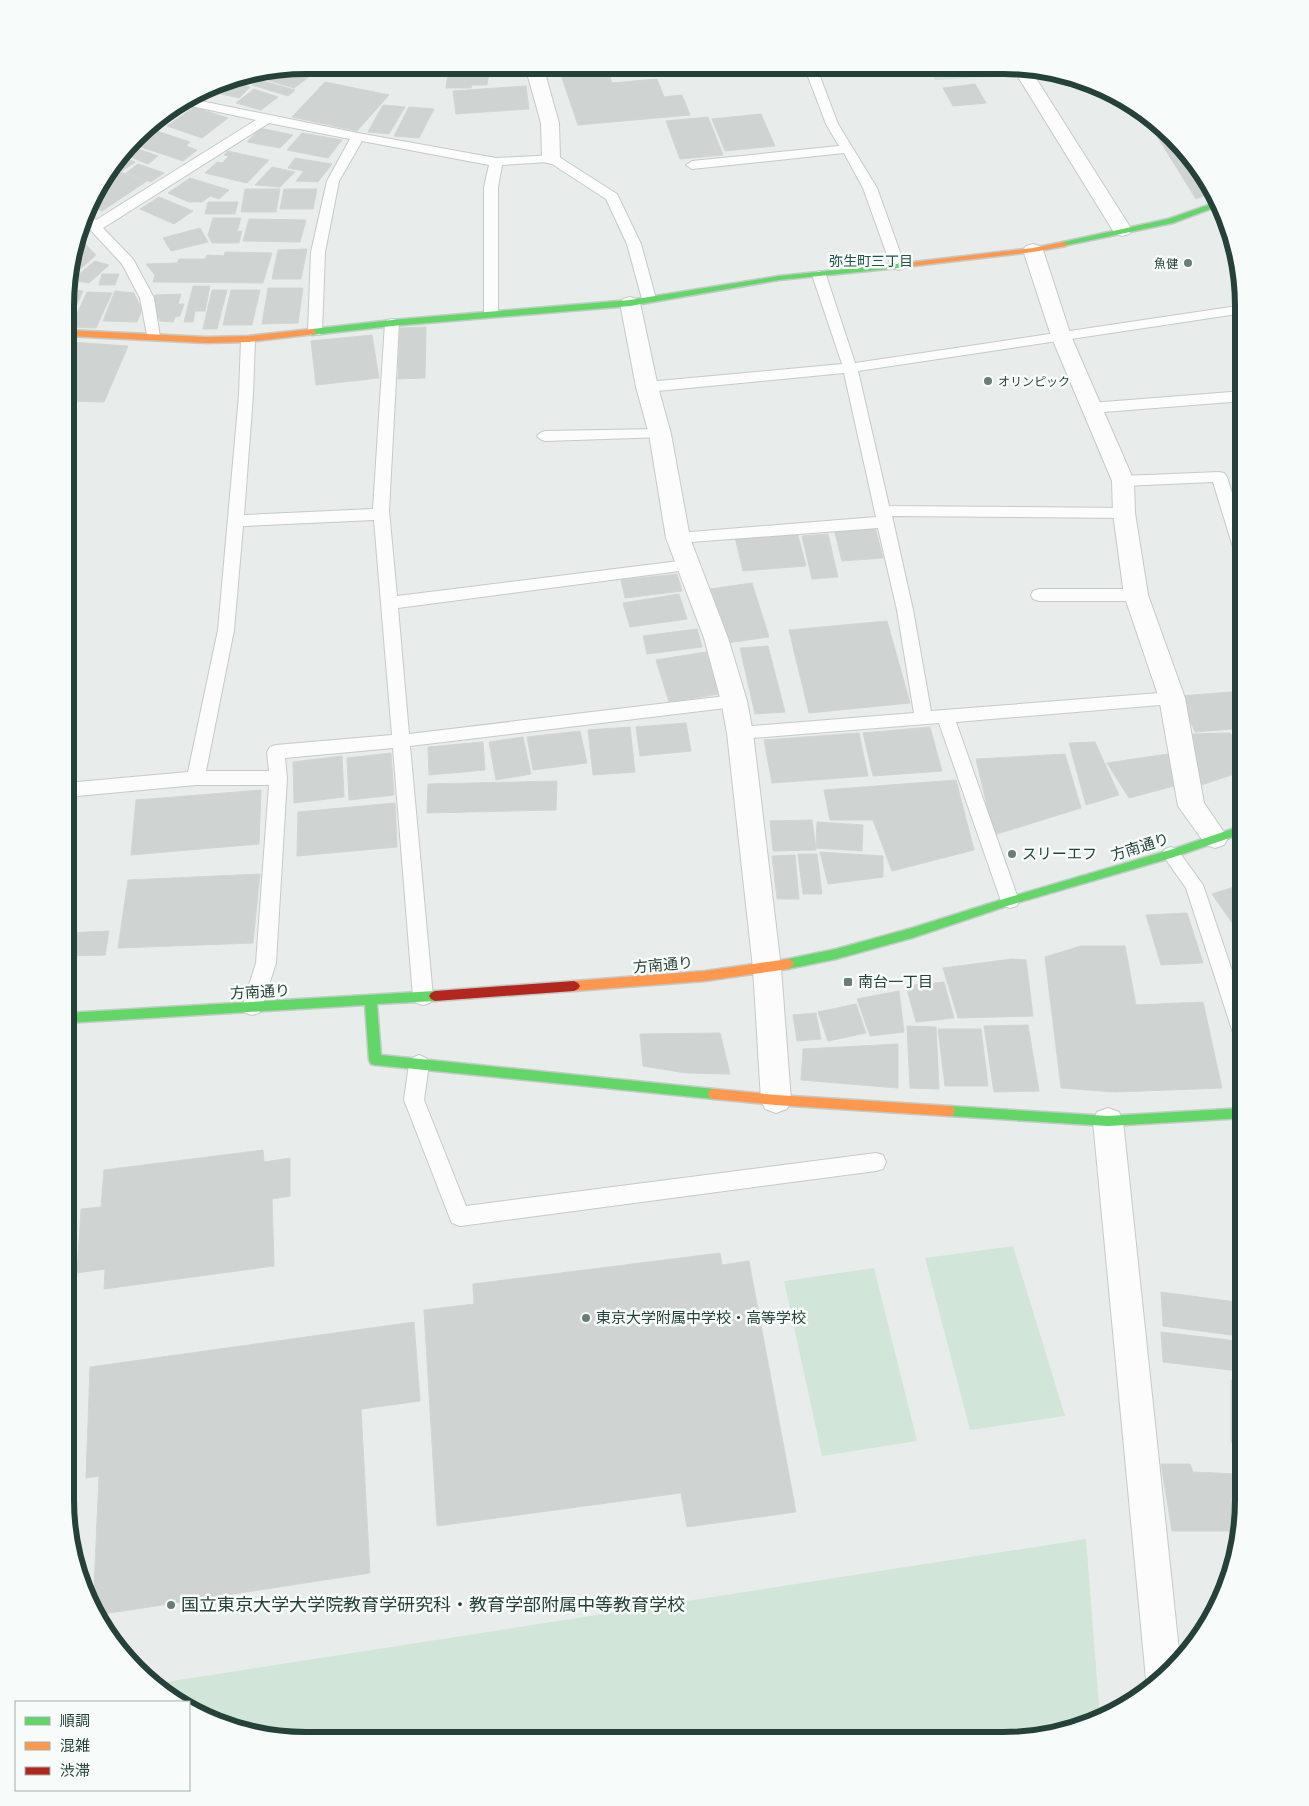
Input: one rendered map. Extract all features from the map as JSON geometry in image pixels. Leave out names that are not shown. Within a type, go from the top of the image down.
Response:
[{"type":"street","points":[[536,74],[550,123],[551,158]]},
{"type":"street","points":[[1024,75],[1122,230]]},
{"type":"street","points":[[74,333],[206,340],[248,339],[392,323],[640,301],[779,278],[1033,250],[1170,221],[1212,206]]},
{"type":"street","points":[[1033,250],[1061,336],[1123,481],[1124,512],[1136,595],[1172,698],[1191,806],[1215,838]]},
{"type":"street","points":[[640,301],[647,387],[660,434],[678,538],[716,638],[734,701],[740,733],[767,968],[776,1100]]},
{"type":"street","name":"方南通り","points":[[74,1018],[371,1001],[678,979],[767,968],[836,954],[893,938],[1010,901],[1171,854],[1235,832]]},
{"type":"street","points":[[371,1001],[375,1060],[776,1100],[1108,1121],[1235,1114]]},
{"type":"street","points":[[1108,1121],[1163,1668]]},
{"type":"lane","points":[[813,74],[832,124],[870,188],[898,266]]},
{"type":"lane","points":[[193,103],[358,137],[496,162],[551,158],[612,197],[634,244],[640,301]]},
{"type":"lane","points":[[154,337],[147,298],[132,269],[128,262],[91,222],[266,119]]},
{"type":"lane","points":[[315,332],[318,252],[333,181],[358,137]]},
{"type":"lane","points":[[692,165],[846,149]]},
{"type":"lane","points":[[491,314],[491,187],[496,162]]},
{"type":"lane","points":[[819,275],[850,368],[905,610],[924,718]]},
{"type":"lane","points":[[647,387],[850,368],[1235,310]]},
{"type":"lane","points":[[392,323],[382,514],[423,997]]},
{"type":"lane","points":[[196,778],[226,630],[246,395],[248,339]]},
{"type":"lane","points":[[1091,408],[1235,397]]},
{"type":"lane","points":[[545,436],[660,434]]},
{"type":"lane","points":[[1123,481],[1219,477],[1235,528]]},
{"type":"lane","points":[[678,538],[883,516],[1124,512]]},
{"type":"lane","points":[[235,521],[382,514]]},
{"type":"lane","points":[[389,603],[687,565]]},
{"type":"lane","points":[[1039,595],[1136,595]]},
{"type":"lane","points":[[740,733],[1172,698]]},
{"type":"lane","points":[[252,1007],[266,963],[278,778],[276,752],[401,741],[734,701]]},
{"type":"lane","points":[[945,716],[1010,901]]},
{"type":"lane","points":[[74,789],[196,778],[278,778]]},
{"type":"lane","points":[[1171,854],[1194,885],[1235,1009]]},
{"type":"lane","points":[[419,1064],[414,1100],[460,1216],[876,1162]]},
{"type":"green space","points":[[931,74],[1010,74],[1012,76],[935,80]]},
{"type":"green space","points":[[1013,1246],[1065,1416],[970,1430],[925,1258]]},
{"type":"green space","points":[[874,1268],[917,1441],[822,1456],[784,1281]]},
{"type":"green space","points":[[1086,1539],[1099,1711],[1078,1720],[1048,1728],[1018,1732],[291,1732],[261,1728],[217,1715],[190,1701],[163,1682]]},
{"type":"building","points":[[291,74],[310,76],[294,88],[261,78]]},
{"type":"building","points":[[448,74],[489,74],[487,85],[472,85],[471,88],[446,88]]},
{"type":"building","points":[[561,74],[609,74],[612,83],[657,79],[664,97],[682,95],[690,115],[578,125]]},
{"type":"building","points":[[259,80],[295,90],[288,96],[252,85]]},
{"type":"building","points":[[325,82],[389,95],[357,131],[292,117]]},
{"type":"building","points":[[238,84],[250,87],[239,98],[214,92]]},
{"type":"building","points":[[975,84],[986,103],[953,106],[943,88]]},
{"type":"building","points":[[526,86],[529,109],[456,114],[453,91]]},
{"type":"building","points":[[254,89],[278,97],[261,110],[236,103]]},
{"type":"building","points":[[383,105],[405,107],[389,134],[368,132]]},
{"type":"building","points":[[194,107],[228,118],[202,138],[167,126]]},
{"type":"building","points":[[409,107],[434,109],[419,138],[394,136]]},
{"type":"building","points":[[761,114],[775,146],[725,151],[712,119]]},
{"type":"building","points":[[708,117],[723,155],[680,159],[666,121]]},
{"type":"building","points":[[260,128],[293,135],[280,148],[247,142]]},
{"type":"building","points":[[1152,128],[1178,153],[1196,177],[1207,195],[1196,199]]},
{"type":"building","points":[[154,130],[190,142],[186,146],[197,150],[183,161],[138,146]]},
{"type":"building","points":[[302,133],[342,140],[328,158],[287,150]]},
{"type":"building","points":[[136,148],[158,156],[148,164],[129,156]]},
{"type":"building","points":[[228,151],[269,160],[247,183],[205,173],[217,162],[222,163],[229,156],[224,155]]},
{"type":"building","points":[[295,158],[332,164],[318,182],[296,181],[304,171],[288,168]]},
{"type":"building","points":[[127,159],[135,162],[122,171],[119,170]]},
{"type":"building","points":[[138,164],[164,173],[151,182],[126,173]]},
{"type":"building","points":[[272,167],[295,172],[280,187],[255,185]]},
{"type":"building","points":[[117,171],[147,181],[102,211],[95,208]]},
{"type":"building","points":[[190,178],[229,190],[219,199],[210,196],[202,202],[189,202],[168,193]]},
{"type":"building","points":[[245,189],[280,189],[276,212],[241,212]]},
{"type":"building","points":[[284,189],[317,189],[313,209],[280,209]]},
{"type":"building","points":[[159,197],[193,211],[174,224],[140,209]]},
{"type":"building","points":[[208,202],[238,202],[235,214],[205,214]]},
{"type":"building","points":[[213,218],[241,218],[237,231],[242,231],[239,243],[212,243],[208,235]]},
{"type":"building","points":[[249,219],[306,220],[300,242],[243,241]]},
{"type":"building","points":[[200,228],[208,242],[171,251],[163,238]]},
{"type":"building","points":[[83,242],[96,255],[76,273]]},
{"type":"building","points":[[307,249],[301,279],[272,279],[278,250]]},
{"type":"building","points":[[225,252],[272,253],[263,283],[153,282],[155,275],[146,264],[177,263],[179,259],[205,259],[207,255],[224,256]]},
{"type":"building","points":[[95,261],[109,265],[89,283],[75,281],[76,277]]},
{"type":"building","points":[[102,274],[119,274],[115,285],[99,285]]},
{"type":"building","points":[[193,286],[210,286],[205,311],[195,311],[193,322],[184,322]]},
{"type":"building","points":[[268,288],[303,288],[298,323],[262,324]]},
{"type":"building","points":[[74,290],[83,291],[74,311]]},
{"type":"building","points":[[212,290],[227,290],[217,329],[203,329]]},
{"type":"building","points":[[231,290],[260,290],[252,325],[223,325]]},
{"type":"building","points":[[115,291],[134,293],[142,310],[137,322],[103,321]]},
{"type":"building","points":[[87,292],[112,293],[96,328],[74,327],[74,320]]},
{"type":"building","points":[[181,294],[178,304],[184,304],[180,316],[175,317],[173,322],[160,321],[152,305],[155,295]]},
{"type":"building","points":[[426,327],[425,378],[398,379],[400,328]]},
{"type":"building","points":[[372,335],[379,378],[316,385],[311,341]]},
{"type":"building","points":[[74,342],[128,346],[104,402],[74,401]]},
{"type":"building","points":[[875,527],[883,558],[842,561],[834,529]]},
{"type":"building","points":[[797,532],[806,566],[743,571],[735,537]]},
{"type":"building","points":[[828,534],[838,577],[812,579],[802,536]]},
{"type":"building","points":[[677,574],[682,591],[625,598],[621,580]]},
{"type":"building","points":[[752,583],[769,637],[727,643],[710,589]]},
{"type":"building","points":[[679,594],[687,619],[630,627],[623,603]]},
{"type":"building","points":[[887,621],[910,703],[809,713],[789,630]]},
{"type":"building","points":[[697,629],[702,647],[647,654],[643,636]]},
{"type":"building","points":[[768,646],[785,712],[755,714],[740,648]]},
{"type":"building","points":[[706,652],[719,694],[669,702],[656,660]]},
{"type":"building","points":[[1235,692],[1235,729],[1195,732],[1180,696]]},
{"type":"building","points":[[686,723],[691,751],[640,756],[636,727]]},
{"type":"building","points":[[630,727],[635,772],[593,775],[588,730]]},
{"type":"building","points":[[930,727],[942,771],[873,776],[863,733]]},
{"type":"building","points":[[580,731],[587,763],[533,770],[527,737]]},
{"type":"building","points":[[859,733],[868,776],[772,783],[764,740]]},
{"type":"building","points":[[1230,733],[1235,739],[1235,774],[1201,785],[1191,734]]},
{"type":"building","points":[[523,737],[531,774],[496,780],[489,742]]},
{"type":"building","points":[[483,742],[485,770],[429,775],[428,747]]},
{"type":"building","points":[[1095,742],[1119,795],[1086,805],[1069,743]]},
{"type":"building","points":[[391,753],[394,795],[349,800],[347,758]]},
{"type":"building","points":[[1065,754],[1081,808],[994,835],[976,759]]},
{"type":"building","points":[[1168,754],[1174,786],[1129,798],[1107,763]]},
{"type":"building","points":[[342,756],[344,797],[294,803],[293,762]]},
{"type":"building","points":[[956,780],[974,850],[892,871],[873,820],[830,820],[824,790]]},
{"type":"building","points":[[557,781],[556,810],[427,813],[428,784]]},
{"type":"building","points":[[261,790],[259,844],[131,855],[136,800]]},
{"type":"building","points":[[395,803],[397,847],[297,856],[298,812]]},
{"type":"building","points":[[812,820],[816,850],[773,851],[770,821]]},
{"type":"building","points":[[817,822],[863,825],[862,851],[816,848]]},
{"type":"building","points":[[820,852],[883,856],[883,877],[828,884]]},
{"type":"building","points":[[798,854],[817,854],[822,894],[803,894]]},
{"type":"building","points":[[795,855],[799,899],[777,899],[772,856]]},
{"type":"building","points":[[260,874],[253,943],[118,948],[128,880]]},
{"type":"building","points":[[1235,887],[1235,927],[1212,894]]},
{"type":"building","points":[[1187,913],[1203,963],[1161,965],[1146,915]]},
{"type":"building","points":[[109,931],[105,955],[74,956],[74,933]]},
{"type":"building","points":[[1081,946],[1125,946],[1136,1005],[1203,1002],[1222,1088],[1115,1092],[1061,1088],[1045,957]]},
{"type":"building","points":[[1012,959],[1026,960],[1033,1016],[958,1018],[943,968]]},
{"type":"building","points":[[944,982],[954,1018],[916,1022],[906,986]]},
{"type":"building","points":[[899,991],[904,1032],[870,1036],[857,999]]},
{"type":"building","points":[[856,1004],[866,1033],[828,1041],[818,1012]]},
{"type":"building","points":[[816,1013],[821,1039],[797,1041],[793,1015]]},
{"type":"building","points":[[1028,1025],[1039,1091],[994,1092],[984,1026]]},
{"type":"building","points":[[907,1026],[936,1027],[939,1089],[910,1088]]},
{"type":"building","points":[[938,1029],[981,1029],[988,1086],[945,1086]]},
{"type":"building","points":[[720,1033],[730,1074],[686,1073],[643,1066],[640,1034]]},
{"type":"building","points":[[898,1044],[898,1088],[801,1080],[803,1049]]},
{"type":"building","points":[[263,1150],[264,1162],[290,1158],[290,1196],[272,1199],[274,1266],[104,1289],[105,1269],[77,1273],[81,1209],[101,1207],[104,1170]]},
{"type":"building","points":[[720,1253],[722,1265],[749,1261],[796,1512],[687,1527],[681,1493],[437,1526],[424,1310],[474,1304],[473,1284]]},
{"type":"building","points":[[1161,1292],[1235,1302],[1235,1335],[1163,1326]]},
{"type":"building","points":[[414,1322],[420,1401],[361,1409],[370,1573],[104,1614],[94,1594],[99,1476],[86,1478],[90,1367]]},
{"type":"building","points":[[1161,1332],[1235,1341],[1235,1371],[1163,1362]]},
{"type":"building","points":[[1231,1380],[1235,1381],[1235,1443],[1231,1442]]},
{"type":"building","points":[[1161,1464],[1190,1464],[1193,1472],[1235,1474],[1235,1515],[1233,1531],[1172,1531]]},
{"type":"traffic: fast","points":[[1063,244],[1170,221],[1212,206]]},
{"type":"traffic: fast","points":[[312,332],[392,323],[630,303],[779,278],[905,265]]},
{"type":"traffic: fast","points":[[788,964],[836,954],[912,933],[1010,901],[1171,854],[1235,832]]},
{"type":"traffic: fast","points":[[74,1018],[435,996]]},
{"type":"traffic: fast","points":[[371,1001],[375,1060],[714,1094]]},
{"type":"traffic: fast","points":[[949,1111],[1108,1121],[1235,1114]]},
{"type":"traffic: slow","points":[[905,265],[1033,250],[1063,244]]},
{"type":"traffic: slow","points":[[74,333],[206,340],[248,339],[312,332]]},
{"type":"traffic: slow","points":[[574,986],[705,976],[788,964]]},
{"type":"traffic: slow","points":[[714,1094],[776,1100],[949,1111]]},
{"type":"traffic: jam","points":[[435,996],[574,986]]},
{"type":"place","name":"魚健","points":[[1188,263]]},
{"type":"place","name":"オリンピック","points":[[988,381]]},
{"type":"place","name":"スリーエフ","points":[[1012,854]]},
{"type":"place","name":"南台一丁目","points":[[848,982]]},
{"type":"place","name":"東京大学附属中学校・高等学校","points":[[586,1318]]},
{"type":"place","name":"国立東京大学大学院教育学研究科・教育学部附属中等教育学校","points":[[171,1605]]},
{"type":"district","name":"弥生町三丁目","points":[[871,261]]}]
